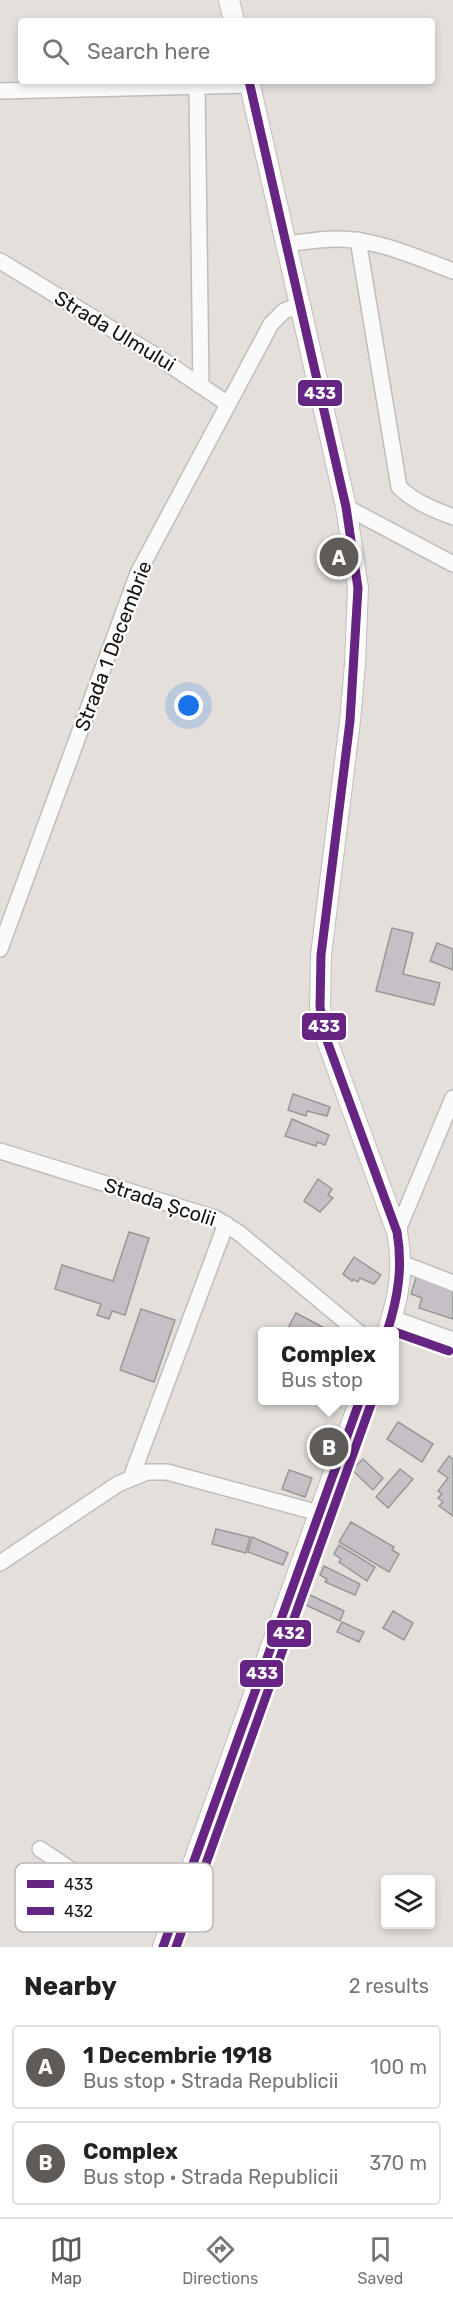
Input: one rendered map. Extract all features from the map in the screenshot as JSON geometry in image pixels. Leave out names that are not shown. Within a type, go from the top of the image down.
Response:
[{"type":"main road","points":[[229,0],[233,18]]},
{"type":"main road","points":[[249,84],[346,507],[358,588],[350,721],[321,955],[320,1007],[330,1052],[397,1232],[401,1263],[398,1295],[389,1325]]},
{"type":"main road","points":[[193,1863],[359,1405]]},
{"type":"main road","points":[[163,1947],[168,1932]]},
{"type":"street","points":[[0,92],[236,84]]},
{"type":"street","points":[[197,87],[201,384]]},
{"type":"street","points":[[286,244],[336,239],[358,240],[398,250],[453,271]]},
{"type":"street","points":[[358,240],[399,487],[408,496],[422,504],[453,517]]},
{"type":"street","name":"Strada Ulmului","points":[[0,261],[201,384],[228,404]]},
{"type":"street","name":"Strada 1 Decembrie","points":[[0,949],[138,573],[276,317],[300,305]]},
{"type":"street","points":[[346,507],[453,564]]},
{"type":"street","points":[[397,1232],[453,1098]]},
{"type":"street","name":"Strada Școlii","points":[[0,1151],[201,1213],[225,1224],[352,1327]]},
{"type":"street","points":[[131,1478],[225,1224]]},
{"type":"street","points":[[401,1263],[453,1283]]},
{"type":"street","points":[[399,1327],[453,1340]]},
{"type":"street","points":[[0,1563],[131,1478],[147,1472],[167,1472],[319,1513]]},
{"type":"street","points":[[40,1849],[61,1863]]},
{"type":"building","points":[[392,928],[413,933],[403,974],[440,983],[434,1005],[376,991]]},
{"type":"building","points":[[437,943],[453,949],[453,970],[430,961]]},
{"type":"building","points":[[293,1094],[330,1107],[327,1116],[307,1111],[306,1116],[288,1110]]},
{"type":"building","points":[[292,1119],[329,1135],[325,1145],[317,1142],[316,1146],[285,1136]]},
{"type":"building","points":[[318,1179],[332,1189],[328,1195],[333,1198],[320,1212],[304,1201]]},
{"type":"building","points":[[129,1232],[149,1238],[125,1315],[112,1311],[109,1319],[97,1315],[101,1304],[55,1289],[62,1265],[113,1281]]},
{"type":"building","points":[[354,1257],[381,1275],[374,1284],[360,1278],[358,1282],[353,1279],[352,1281],[343,1274]]},
{"type":"building","points":[[417,1274],[453,1286],[453,1319],[419,1308],[422,1298],[411,1294]]},
{"type":"building","points":[[141,1309],[175,1320],[154,1382],[120,1370]]},
{"type":"building","points":[[296,1313],[323,1327],[289,1327]]},
{"type":"building","points":[[318,1405],[337,1405],[336,1409],[329,1407],[328,1409]]},
{"type":"building","points":[[398,1422],[433,1444],[422,1462],[387,1439]]},
{"type":"building","points":[[449,1456],[453,1459],[453,1516],[439,1506],[443,1502],[438,1498],[442,1494],[438,1491],[448,1478],[438,1471]]},
{"type":"building","points":[[363,1459],[383,1478],[373,1490],[352,1470]]},
{"type":"building","points":[[400,1469],[413,1479],[388,1508],[376,1497]]},
{"type":"building","points":[[289,1470],[312,1478],[305,1497],[282,1489]]},
{"type":"building","points":[[351,1522],[394,1547],[392,1550],[399,1554],[389,1572],[339,1542]]},
{"type":"building","points":[[216,1529],[250,1537],[246,1553],[212,1544]]},
{"type":"building","points":[[252,1537],[288,1553],[283,1565],[248,1552]]},
{"type":"building","points":[[339,1545],[375,1567],[367,1581],[339,1562],[341,1559],[334,1554]]},
{"type":"building","points":[[324,1566],[360,1584],[355,1595],[325,1582],[327,1579],[320,1575]]},
{"type":"building","points":[[308,1594],[344,1611],[340,1621],[304,1604]]},
{"type":"building","points":[[393,1611],[413,1623],[404,1640],[383,1628]]},
{"type":"building","points":[[342,1622],[364,1632],[359,1642],[337,1632]]},
{"type":"transit line","name":"433","points":[[250,84],[346,507],[358,588],[350,721],[321,955],[320,1007],[326,1038],[397,1232],[400,1258],[398,1282],[388,1327]]},
{"type":"transit line","name":"432","points":[[399,1333],[449,1351]]},
{"type":"transit line","name":"433","points":[[193,1863],[358,1405]]},
{"type":"transit line","name":"432","points":[[206,1863],[371,1405]]},
{"type":"transit line","name":"433","points":[[163,1947],[168,1932]]},
{"type":"transit line","name":"432","points":[[176,1947],[181,1932]]},
{"type":"place","name":"1 Decembrie 1918","points":[[339,557]]},
{"type":"place","name":"Complex","points":[[329,1447]]}]
